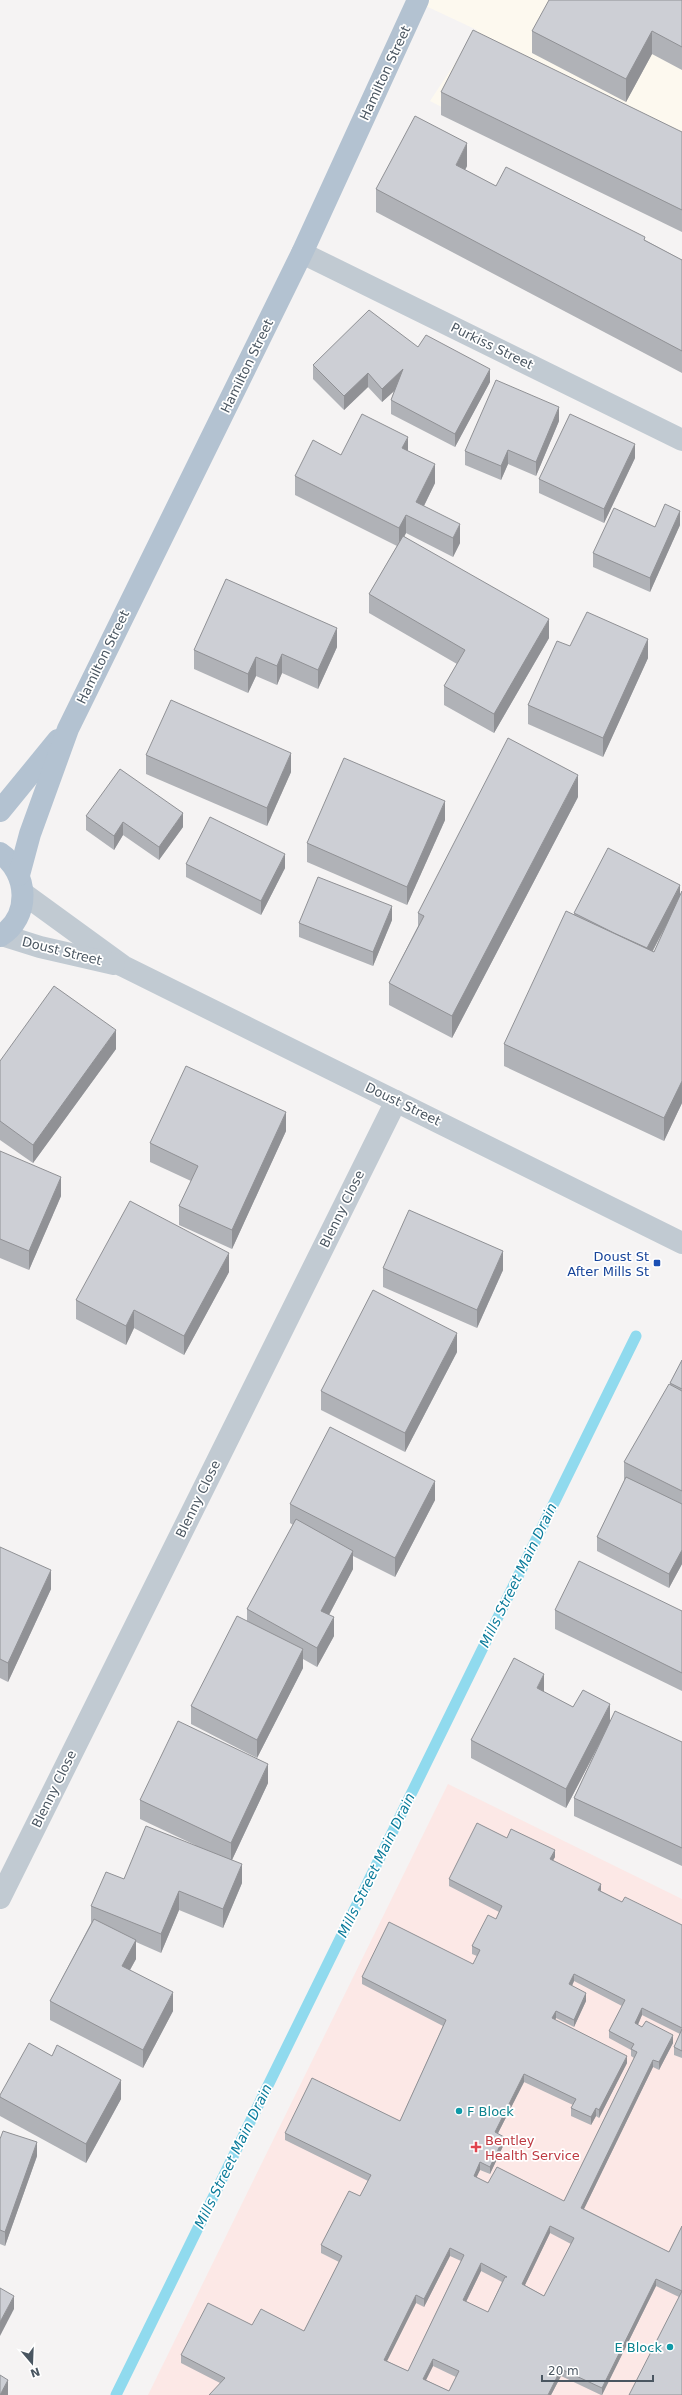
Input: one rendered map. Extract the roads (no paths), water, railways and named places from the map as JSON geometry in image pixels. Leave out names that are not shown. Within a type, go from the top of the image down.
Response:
[{"type":"main road","name":"Hamilton Street","points":[[1,936],[14,924],[21,910],[21,885],[30,834],[68,729],[302,253],[418,0]]},
{"type":"main road","name":"Hamilton Street","points":[[0,811],[68,729]]},
{"type":"main road","points":[[0,853],[8,859],[21,885]]},
{"type":"street","name":"Purkiss Street","points":[[302,253],[682,440]]},
{"type":"street","name":"Doust Street","points":[[21,885],[123,966],[682,1243]]},
{"type":"street","name":"Doust Street","points":[[1,936],[40,947],[123,966]]},
{"type":"street","name":"Blenny Close","points":[[0,1898],[396,1100]]},
{"type":"waterway","name":"Mills Street Main Drain","points":[[116,2395],[636,1336]]},
{"type":"place","name":"Doust St After Mills St","points":[[657,1263]]},
{"type":"place","name":"F Block","points":[[459,2111]]},
{"type":"place","name":"Bentley Health Service","points":[[476,2147]]},
{"type":"place","name":"E Block","points":[[670,2347]]}]
